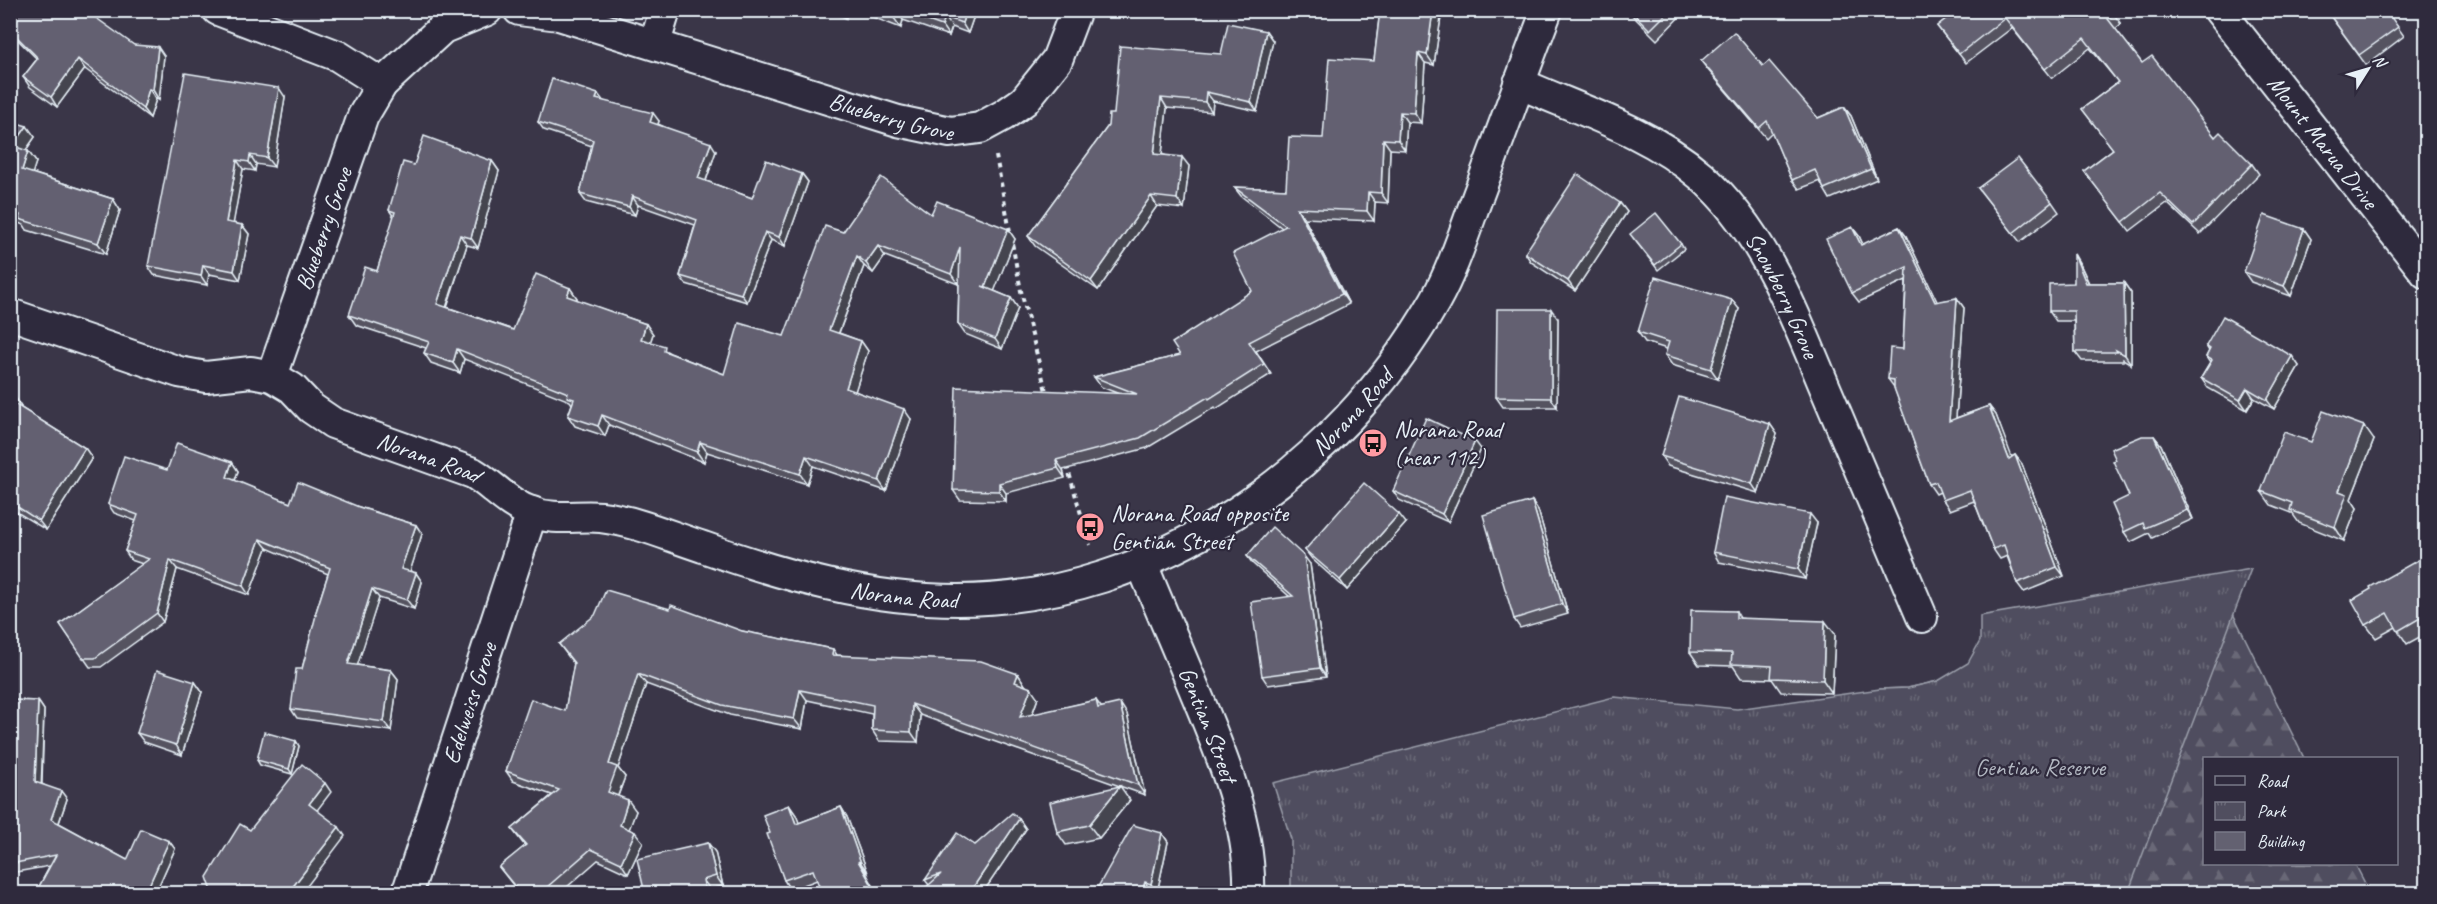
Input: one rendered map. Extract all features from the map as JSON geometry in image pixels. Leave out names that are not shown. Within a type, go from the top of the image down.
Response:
[{"type":"street","points":[[218,10],[338,56],[382,84]]},
{"type":"street","name":"Blueberry Grove","points":[[272,376],[363,116],[382,84],[443,28],[487,10]]},
{"type":"street","name":"Blueberry Grove","points":[[519,10],[559,15],[655,43],[898,121],[950,132],[981,128],[1024,101],[1057,60],[1076,10]]},
{"type":"street","points":[[655,43],[665,10]]},
{"type":"street","name":"Norana Road","points":[[10,314],[179,372],[206,376],[250,372],[272,376],[292,388],[311,408],[333,423],[472,472],[490,484],[507,501],[531,512],[559,518],[599,517],[637,524],[720,554],[826,586],[878,594],[955,600],[990,599],[1055,589],[1141,562],[1221,524],[1314,455],[1348,421],[1409,343],[1436,298],[1462,238],[1547,10]]},
{"type":"street","name":"Mount Marua Drive","points":[[2219,10],[2427,273]]},
{"type":"street","name":"Snowberry Grove","points":[[1519,84],[1634,134],[1669,152],[1700,176],[1732,208],[1762,249],[1789,304],[1922,617]]},
{"type":"street","name":"Edelweiss Grove","points":[[407,894],[531,512]]},
{"type":"street","name":"Gentian Street","points":[[1141,562],[1216,740],[1231,786],[1242,830],[1250,881],[1249,894]]},
{"type":"path","points":[[990,123],[1021,291],[1050,407]]},
{"type":"path","points":[[1067,464],[1099,577]]},
{"type":"green space","name":"Gentian Reserve","points":[[2251,569],[2128,893],[1291,893],[1291,839],[1273,783],[1614,697],[1737,709],[1880,689],[1908,688],[1938,681],[1968,663],[1980,641],[1980,616]]},
{"type":"green space","points":[[2217,581],[2304,757],[2203,757],[2203,865],[2356,865],[2370,893],[1787,894],[1809,712],[1880,689],[1908,688],[1938,681]]},
{"type":"building","points":[[10,10],[85,10],[134,45],[158,47],[153,90],[149,89],[143,109],[78,59],[51,97],[23,77],[38,58],[10,30]]},
{"type":"building","points":[[874,10],[897,10],[894,18]]},
{"type":"building","points":[[897,10],[966,10],[962,23],[945,17],[942,26]]},
{"type":"building","points":[[1380,10],[1433,10],[1427,55],[1418,53],[1414,113],[1400,112],[1398,140],[1383,139],[1381,193],[1368,192],[1367,211],[1297,208],[1342,294],[1249,342],[1264,364],[1209,399],[1208,397],[1140,438],[1056,460],[1058,468],[999,483],[999,491],[953,490],[956,387],[1137,394],[1094,377],[1180,355],[1172,343],[1252,291],[1233,253],[1286,226],[1234,187],[1286,189],[1289,137],[1323,138],[1329,58],[1374,61]]},
{"type":"building","points":[[1630,10],[1670,10],[1650,30]]},
{"type":"building","points":[[1957,10],[2111,10],[2114,14],[2108,19],[2142,63],[2152,56],[2215,137],[2220,132],[2252,164],[2193,225],[2160,193],[2123,222],[2084,171],[2113,149],[2082,109],[2118,82],[2084,38],[2045,69],[2005,18],[1959,54],[1937,26]]},
{"type":"building","points":[[2326,10],[2386,10],[2398,27],[2359,55]]},
{"type":"building","points":[[1228,23],[1266,31],[1251,102],[1206,92],[1205,102],[1161,98],[1154,154],[1182,157],[1177,199],[1151,196],[1091,281],[1028,236],[1108,126],[1109,114],[1114,114],[1120,46],[1221,54]]},
{"type":"building","points":[[1734,32],[1763,66],[1769,61],[1818,118],[1844,107],[1871,169],[1824,189],[1815,170],[1792,180],[1767,121],[1759,128],[1701,61]]},
{"type":"building","points":[[185,73],[279,88],[267,158],[250,155],[249,162],[237,160],[226,222],[242,225],[234,271],[203,265],[201,276],[148,266]]},
{"type":"building","points":[[552,79],[598,94],[596,99],[653,113],[650,122],[711,143],[698,178],[752,198],[766,160],[802,174],[779,237],[765,232],[741,294],[680,276],[697,220],[632,196],[629,207],[580,194],[593,140],[538,122]]},
{"type":"building","points":[[10,121],[27,126],[13,146],[28,151],[22,170],[113,199],[98,243],[19,219],[20,215],[10,212]]},
{"type":"building","points":[[424,136],[492,161],[471,238],[460,235],[437,304],[513,330],[536,274],[570,288],[567,296],[646,324],[641,339],[665,346],[664,351],[724,374],[739,323],[784,336],[825,226],[843,232],[881,177],[931,214],[937,201],[1008,229],[985,287],[982,286],[1011,298],[995,339],[958,324],[960,247],[951,274],[878,246],[866,263],[857,256],[829,330],[861,341],[846,388],[904,409],[879,481],[806,456],[800,474],[700,442],[697,452],[602,415],[598,426],[568,416],[574,399],[567,397],[568,393],[457,349],[453,363],[424,353],[429,342],[349,315],[365,267],[377,271],[395,212],[389,210],[403,162],[414,165]]},
{"type":"building","points":[[2018,158],[2052,202],[2013,233],[1978,188]]},
{"type":"building","points":[[1577,174],[1620,203],[1568,281],[1525,253]]},
{"type":"building","points":[[1656,213],[1681,244],[1655,265],[1630,234]]},
{"type":"building","points":[[2264,215],[2304,229],[2284,286],[2244,272]]},
{"type":"building","points":[[1852,227],[1861,245],[1899,227],[1935,302],[1957,298],[1949,421],[1989,406],[2009,459],[2015,455],[2057,567],[2017,583],[2004,545],[1993,549],[1970,490],[1943,500],[1936,482],[1929,484],[1894,388],[1894,380],[1888,379],[1890,348],[1903,349],[1907,267],[1852,293],[1826,239]]},
{"type":"building","points":[[2074,254],[2086,283],[2124,283],[2125,355],[2116,350],[2117,352],[2075,352],[2074,311],[2049,311],[2049,284],[2074,283]]},
{"type":"building","points":[[1655,277],[1732,300],[1711,369],[1665,355],[1669,342],[1638,332]]},
{"type":"building","points":[[1497,309],[1551,309],[1551,398],[1496,397]]},
{"type":"building","points":[[2223,316],[2292,356],[2267,400],[2247,388],[2240,400],[2201,378],[2212,360],[2206,357],[2210,349],[2206,346]]},
{"type":"building","points":[[10,395],[15,397],[13,403],[85,448],[39,521],[10,502]]},
{"type":"building","points":[[1679,397],[1770,424],[1752,484],[1661,456]]},
{"type":"building","points":[[2323,411],[2364,426],[2339,491],[2347,494],[2335,527],[2290,510],[2292,503],[2261,491],[2284,432],[2311,442]]},
{"type":"building","points":[[1426,418],[1475,441],[1442,514],[1393,491]]},
{"type":"building","points":[[2142,436],[2154,436],[2187,510],[2145,528],[2143,523],[2124,532],[2112,504],[2129,496],[2113,461],[2116,460],[2111,449]]},
{"type":"building","points":[[177,443],[232,462],[227,477],[290,503],[298,482],[359,507],[416,525],[401,569],[416,573],[407,600],[372,589],[348,664],[391,670],[384,722],[291,709],[296,669],[302,669],[315,615],[330,568],[260,539],[243,586],[170,560],[157,613],[95,658],[83,658],[60,624],[149,559],[125,551],[138,515],[108,504],[124,456],[167,470]]},
{"type":"building","points":[[1364,483],[1399,514],[1340,580],[1305,550]]},
{"type":"building","points":[[1724,497],[1810,514],[1798,569],[1713,552]]},
{"type":"building","points":[[1532,501],[1562,604],[1514,619],[1483,515]]},
{"type":"building","points":[[1272,527],[1304,556],[1320,668],[1262,676],[1251,602],[1293,596],[1247,556]]},
{"type":"building","points":[[2427,555],[2427,614],[2398,631],[2388,613],[2366,625],[2352,600],[2371,589],[2370,587]]},
{"type":"building","points":[[606,590],[670,609],[671,605],[742,631],[833,649],[832,655],[981,661],[1018,674],[1015,682],[1031,688],[1020,717],[1096,700],[1098,708],[1120,703],[1138,785],[912,704],[911,732],[872,730],[873,705],[800,690],[794,719],[722,705],[638,674],[609,764],[617,767],[608,792],[628,800],[620,825],[635,832],[621,863],[591,849],[539,894],[521,894],[499,867],[526,845],[512,829],[559,790],[506,771],[531,699],[565,711],[574,663],[559,644],[595,615]]},
{"type":"building","points":[[1691,610],[1736,611],[1736,618],[1825,621],[1823,680],[1771,678],[1772,666],[1731,664],[1732,653],[1690,652]]},
{"type":"building","points":[[157,670],[195,682],[176,745],[137,733]]},
{"type":"building","points":[[10,700],[38,701],[35,782],[61,791],[51,819],[127,860],[141,829],[169,841],[145,894],[35,894],[56,855],[10,864]]},
{"type":"building","points":[[264,732],[296,741],[289,769],[257,760]]},
{"type":"building","points":[[302,764],[325,783],[309,804],[339,827],[291,889],[292,894],[213,894],[207,877],[240,824],[250,830]]},
{"type":"building","points":[[1120,786],[1089,825],[1057,832],[1050,802]]},
{"type":"building","points":[[789,805],[796,824],[841,807],[861,863],[858,861],[877,894],[822,894],[813,870],[784,880],[767,834],[770,833],[763,815]]},
{"type":"building","points":[[1012,813],[1019,819],[970,892],[972,894],[919,894],[941,874],[925,880],[957,833],[975,845]]},
{"type":"building","points":[[1133,825],[1162,833],[1151,884],[1145,882],[1141,894],[1094,894]]},
{"type":"building","points":[[708,843],[716,876],[703,880],[706,894],[645,894],[637,859]]},
{"type":"place","name":"Norana Road (near 112)","points":[[1373,443]]},
{"type":"place","name":"Norana Road opposite Gentian Street","points":[[1090,527]]}]
